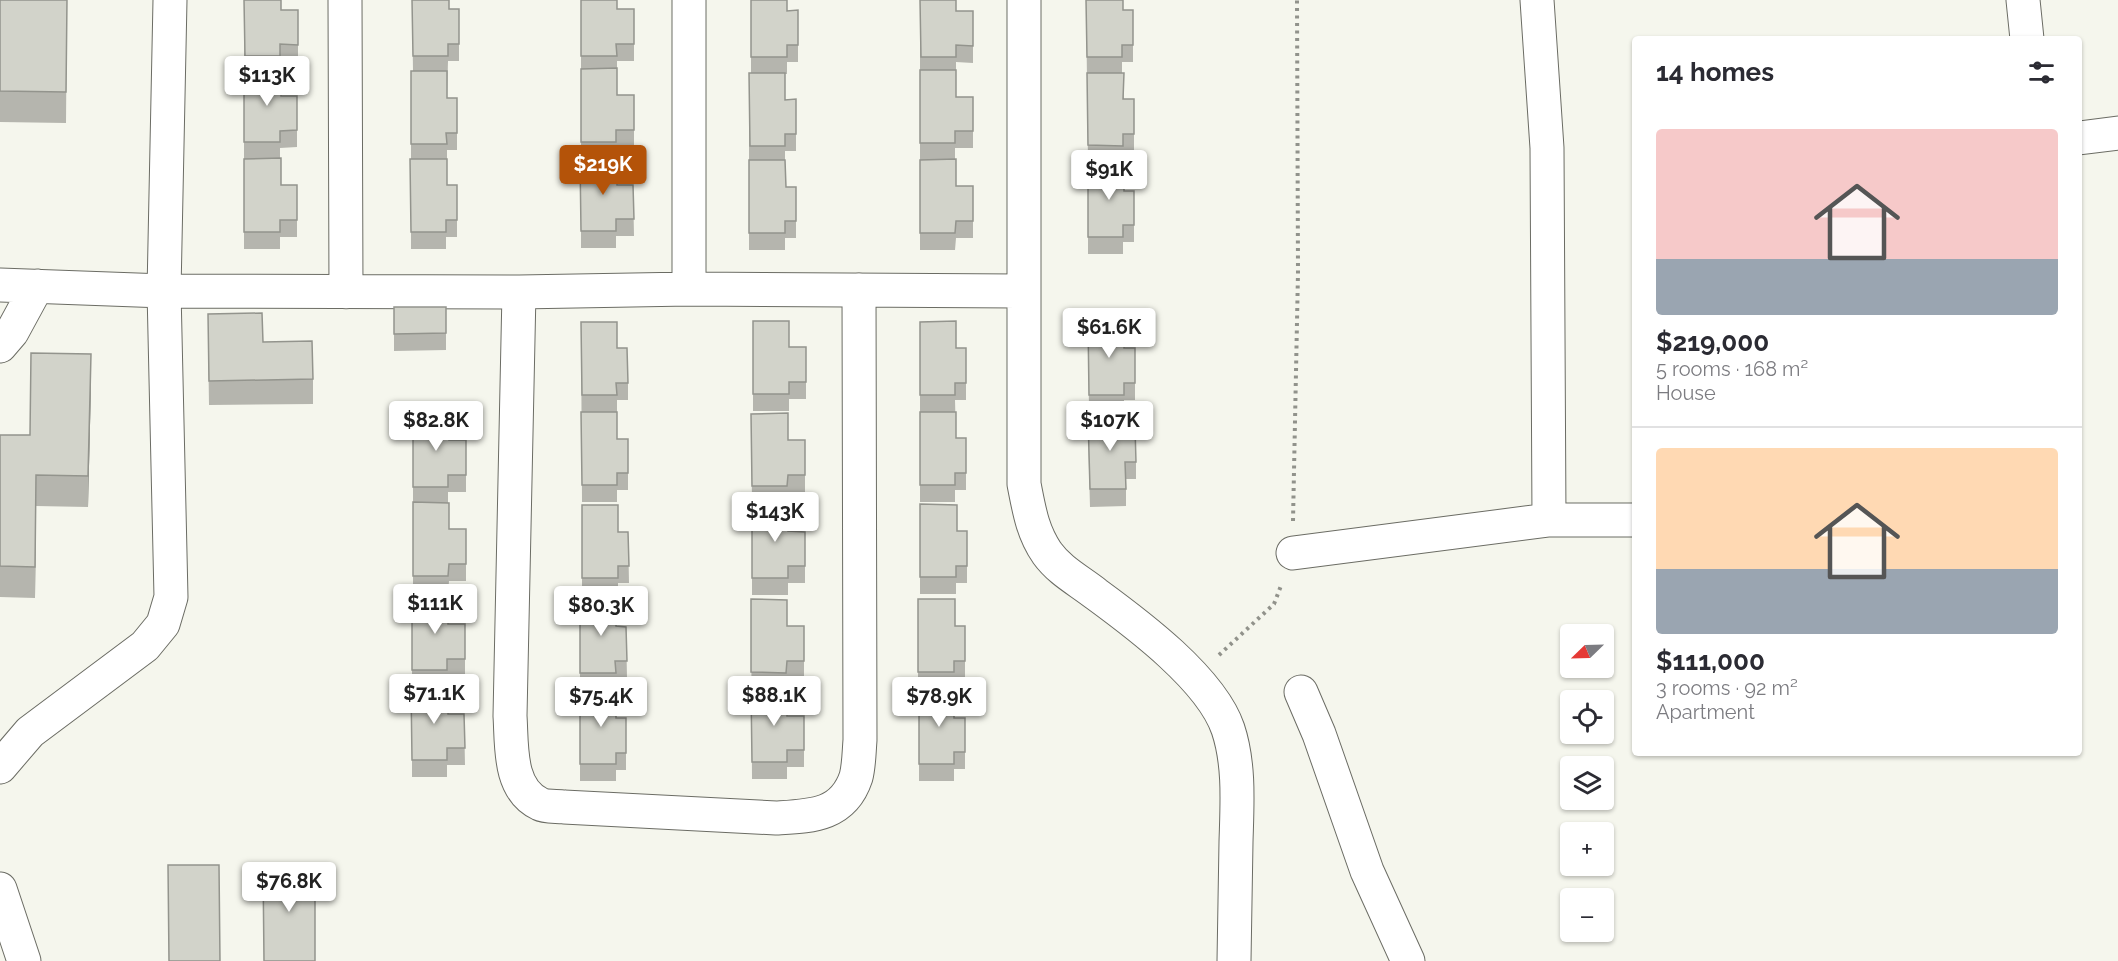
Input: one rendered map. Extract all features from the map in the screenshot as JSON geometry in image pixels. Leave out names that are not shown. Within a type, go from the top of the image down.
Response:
[{"type":"street","points":[[0,766],[30,732],[145,646],[163,624],[171,597],[164,291],[171,0]]},
{"type":"street","points":[[345,0],[346,292]]},
{"type":"street","points":[[689,0],[689,289]]},
{"type":"street","points":[[1024,0],[1024,484],[1032,525],[1047,552],[1068,576],[1154,638],[1194,678],[1214,704],[1227,728],[1233,754],[1237,808],[1234,961]]},
{"type":"street","points":[[1538,0],[1547,148],[1549,520]]},
{"type":"street","points":[[2023,0],[2027,36]]},
{"type":"street","points":[[2082,138],[2118,133]]},
{"type":"street","points":[[0,285],[164,291],[519,292],[689,289],[1024,291]]},
{"type":"street","points":[[0,346],[12,332],[37,286]]},
{"type":"street","points":[[519,292],[510,716],[512,756],[516,775],[525,792],[540,804],[776,818],[806,817],[830,810],[846,798],[856,776],[860,740],[860,290]]},
{"type":"street","points":[[1293,553],[1549,520],[1632,520]]},
{"type":"street","points":[[1301,692],[1319,734],[1366,871],[1408,961]]},
{"type":"street","points":[[0,890],[24,961]]},
{"type":"path","points":[[1194,678],[1274,604],[1293,553],[1298,272],[1297,0]]},
{"type":"building","points":[[0,0],[67,0],[66,92],[0,91]]},
{"type":"building","points":[[244,0],[281,0],[281,10],[298,10],[298,45],[280,44],[280,56],[245,56]]},
{"type":"building","points":[[412,0],[449,0],[449,9],[459,9],[459,44],[448,44],[448,56],[413,56]]},
{"type":"building","points":[[581,0],[617,0],[617,9],[634,9],[634,44],[616,44],[617,56],[581,56]]},
{"type":"building","points":[[751,0],[787,0],[787,11],[798,10],[798,45],[787,45],[787,57],[751,57]]},
{"type":"building","points":[[920,0],[956,0],[956,11],[973,11],[973,46],[956,45],[956,57],[921,57]]},
{"type":"building","points":[[1086,0],[1123,0],[1123,10],[1133,10],[1133,45],[1122,45],[1122,57],[1087,57]]},
{"type":"building","points":[[617,68],[617,95],[634,95],[634,130],[616,130],[616,142],[581,142],[581,69]]},
{"type":"building","points":[[244,69],[281,69],[281,96],[297,96],[297,130],[280,131],[280,142],[244,142]]},
{"type":"building","points":[[920,70],[956,70],[956,97],[973,97],[973,131],[955,131],[955,143],[920,143]]},
{"type":"building","points":[[411,71],[447,71],[447,98],[457,98],[457,133],[446,133],[447,144],[411,144]]},
{"type":"building","points":[[749,73],[785,73],[785,100],[796,99],[796,134],[785,134],[785,146],[750,146]]},
{"type":"building","points":[[1087,73],[1124,73],[1123,99],[1134,99],[1134,134],[1123,134],[1123,146],[1088,145]]},
{"type":"building","points":[[281,158],[281,185],[297,185],[297,220],[280,220],[280,232],[244,232],[244,159]]},
{"type":"building","points":[[580,158],[617,158],[617,185],[633,185],[634,219],[616,219],[616,231],[581,231]]},
{"type":"building","points":[[410,159],[447,159],[447,185],[457,185],[457,220],[446,220],[446,232],[411,232]]},
{"type":"building","points":[[956,159],[956,186],[973,186],[973,221],[956,221],[955,233],[920,233],[920,160]]},
{"type":"building","points":[[749,160],[785,160],[786,187],[796,187],[796,221],[785,221],[785,233],[749,233]]},
{"type":"building","points":[[1088,164],[1124,164],[1124,191],[1134,191],[1134,225],[1123,225],[1123,237],[1088,237]]},
{"type":"building","points":[[394,307],[446,307],[446,333],[394,334]]},
{"type":"building","points":[[262,313],[263,342],[312,341],[313,379],[209,381],[208,314]]},
{"type":"building","points":[[753,321],[789,321],[789,347],[806,347],[806,382],[789,382],[789,394],[753,394]]},
{"type":"building","points":[[956,321],[956,348],[966,348],[966,383],[955,383],[955,395],[920,395],[920,322]]},
{"type":"building","points":[[581,322],[617,322],[617,348],[627,348],[628,383],[616,383],[617,395],[582,395]]},
{"type":"building","points":[[1088,322],[1125,322],[1124,348],[1135,348],[1135,383],[1124,383],[1124,395],[1089,395]]},
{"type":"building","points":[[31,353],[91,354],[88,476],[36,475],[35,567],[0,566],[0,435],[30,435]]},
{"type":"building","points":[[581,412],[617,412],[617,439],[628,439],[628,473],[617,473],[617,485],[582,485]]},
{"type":"building","points":[[920,412],[956,412],[956,438],[966,438],[966,473],[955,473],[955,485],[920,485]]},
{"type":"building","points":[[788,413],[788,440],[805,440],[805,475],[788,475],[787,486],[752,486],[751,414]]},
{"type":"building","points":[[413,414],[448,414],[449,440],[466,440],[466,475],[448,475],[448,487],[413,487]]},
{"type":"building","points":[[1123,416],[1124,428],[1135,427],[1136,462],[1125,462],[1126,489],[1090,489],[1088,417]]},
{"type":"building","points":[[413,502],[449,503],[449,529],[466,529],[466,564],[449,564],[448,576],[413,576]]},
{"type":"building","points":[[920,504],[957,505],[957,531],[967,531],[967,566],[956,566],[956,577],[920,577]]},
{"type":"building","points":[[582,505],[618,505],[618,532],[628,532],[629,566],[618,566],[618,578],[582,578]]},
{"type":"building","points":[[752,505],[788,505],[788,531],[805,532],[805,566],[788,566],[788,578],[752,578]]},
{"type":"building","points":[[448,597],[448,624],[465,624],[465,659],[447,659],[447,670],[412,670],[412,598]]},
{"type":"building","points":[[751,599],[787,600],[787,626],[804,626],[804,661],[787,661],[786,673],[751,672]]},
{"type":"building","points":[[918,599],[955,599],[955,626],[965,626],[965,661],[954,661],[954,672],[918,672]]},
{"type":"building","points":[[580,600],[616,600],[616,626],[626,627],[627,661],[615,661],[616,673],[580,673]]},
{"type":"building","points":[[411,687],[448,687],[448,714],[464,714],[465,748],[447,748],[447,760],[412,760]]},
{"type":"building","points":[[751,689],[787,689],[787,716],[804,716],[804,750],[787,750],[787,762],[752,762]]},
{"type":"building","points":[[580,691],[616,691],[616,718],[626,718],[626,753],[616,753],[616,764],[580,764]]},
{"type":"building","points":[[919,691],[954,691],[954,718],[965,718],[965,752],[954,752],[954,764],[919,764]]},
{"type":"building","points":[[168,865],[219,865],[220,961],[169,961]]},
{"type":"building","points":[[263,866],[315,866],[315,961],[264,961]]}]
